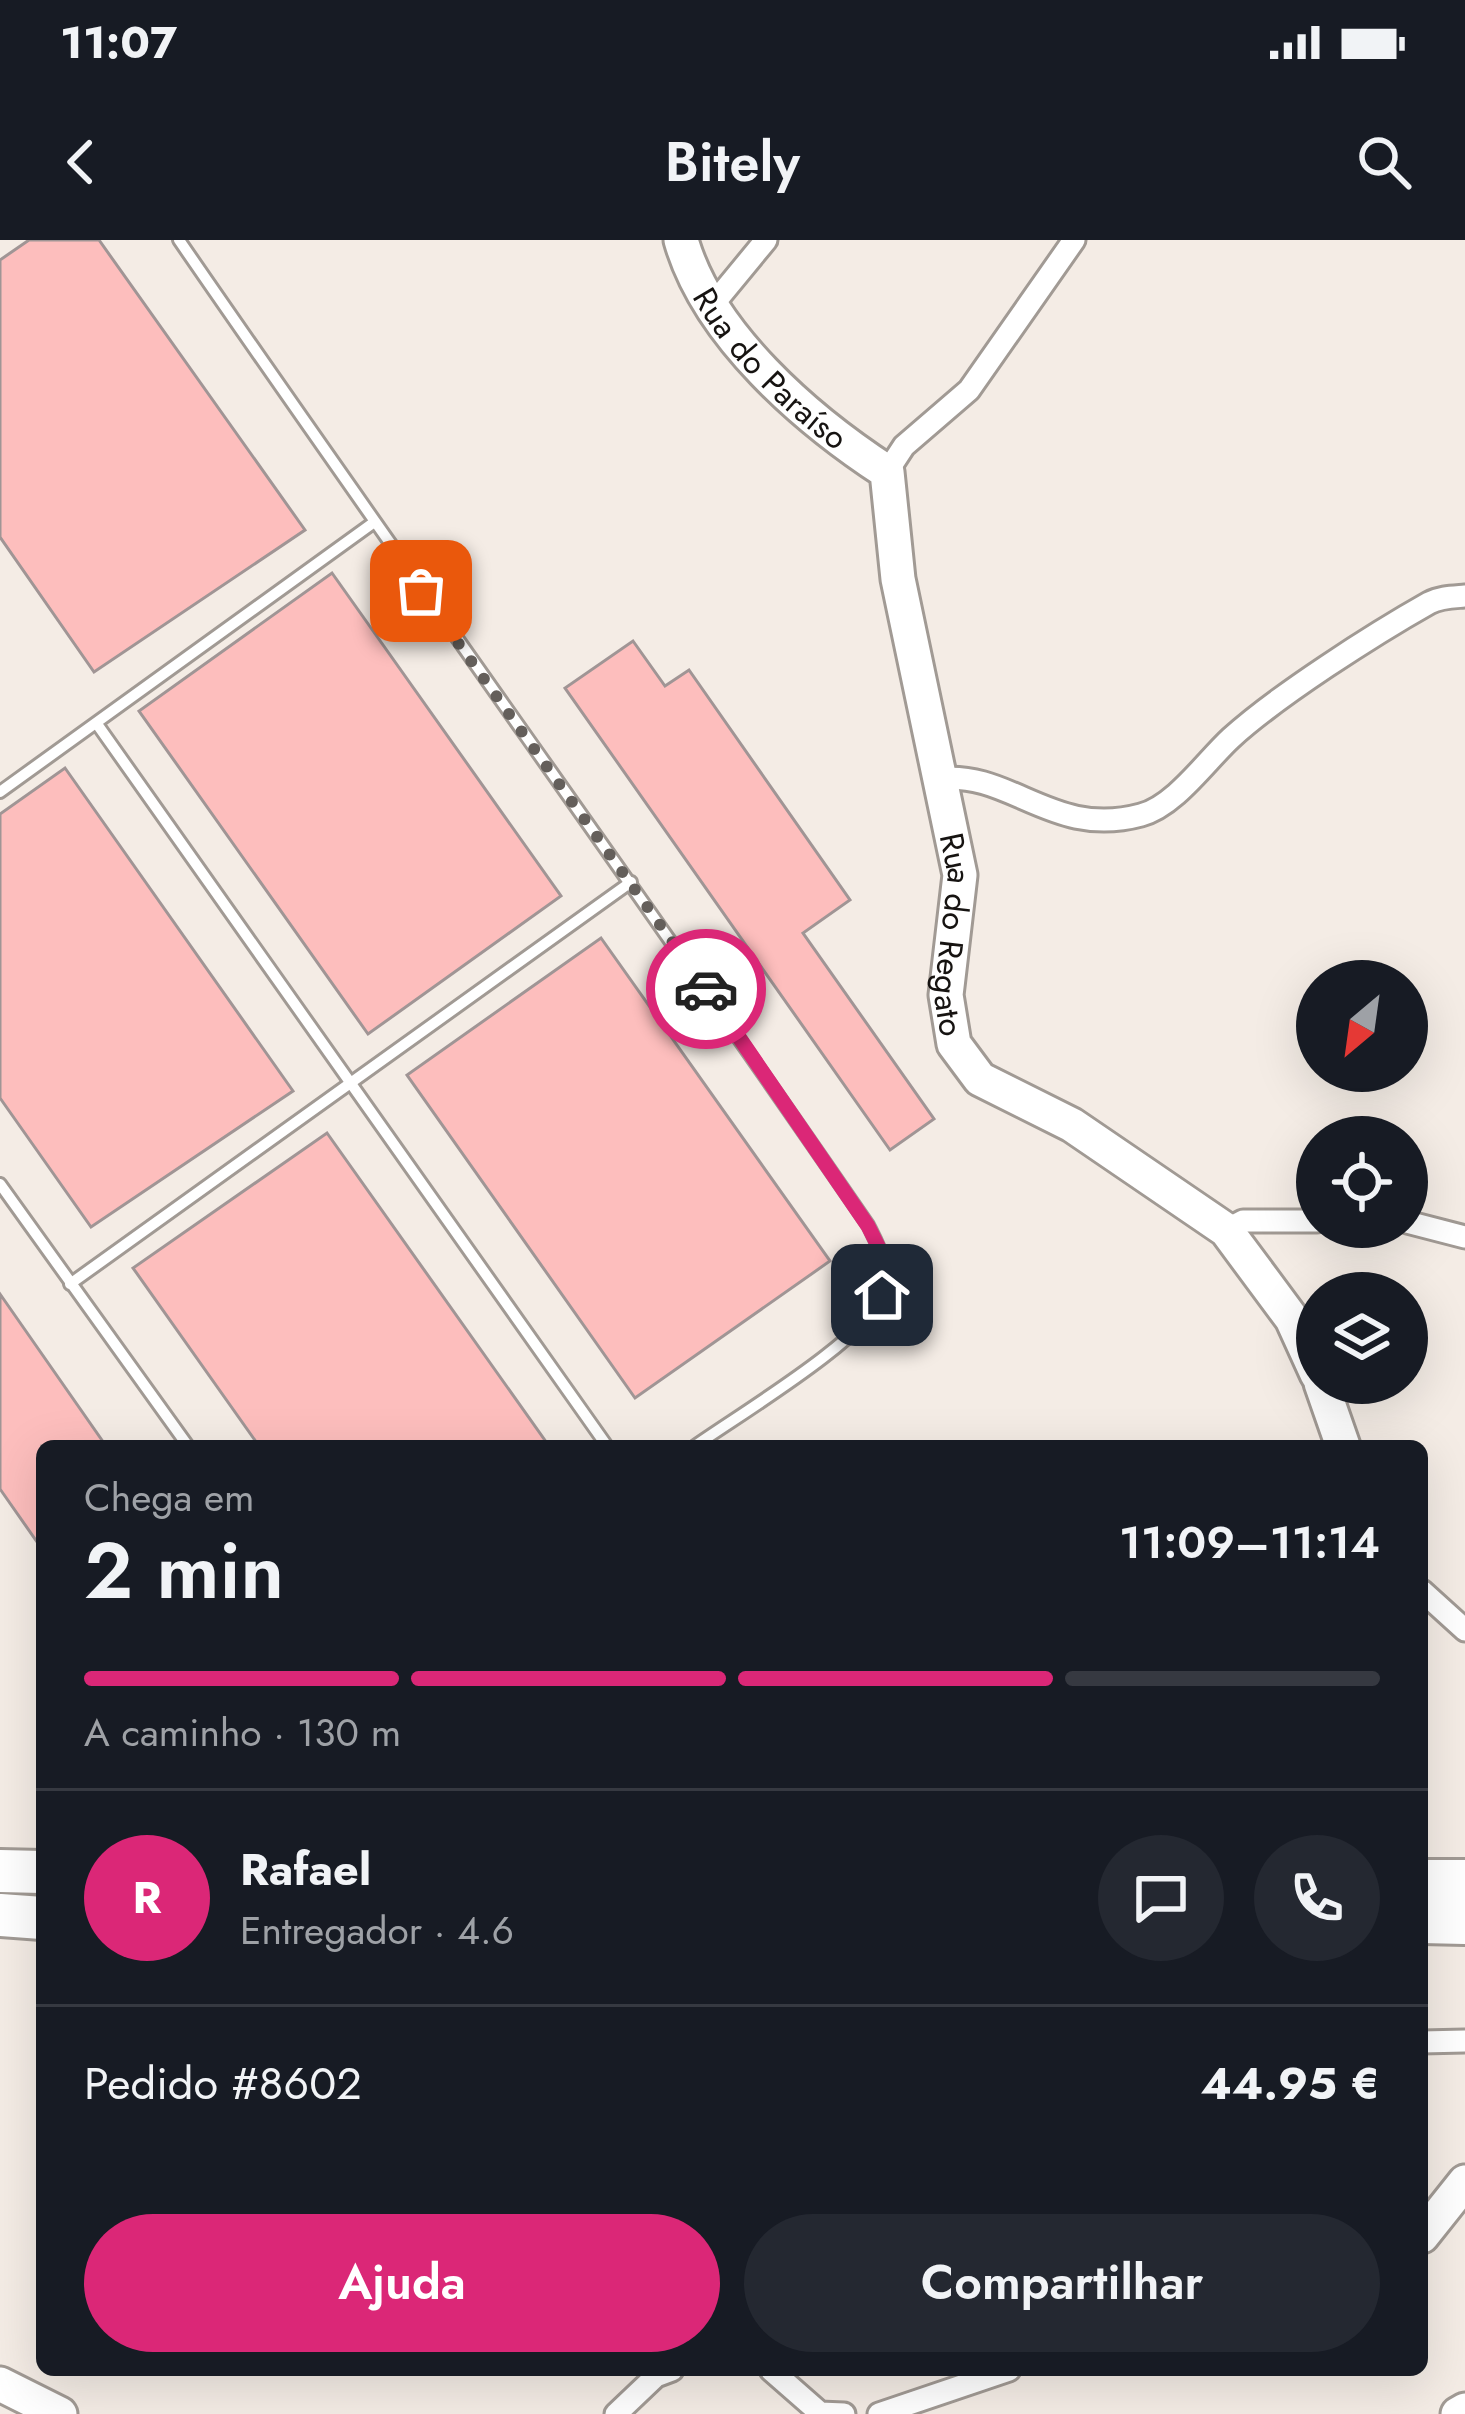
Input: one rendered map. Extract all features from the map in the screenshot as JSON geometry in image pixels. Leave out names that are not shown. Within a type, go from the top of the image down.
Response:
[{"type":"highway","points":[[0,1870],[36,1872]]},
{"type":"highway","points":[[1428,1881],[1465,1881]]},
{"type":"highway","points":[[0,1915],[36,1918]]},
{"type":"highway","points":[[1428,1922],[1465,1923]]},
{"type":"street","name":"Rua do Paraíso","points":[[682,240],[710,308],[776,379],[855,451],[887,472]]},
{"type":"street","points":[[710,308],[766,240]]},
{"type":"street","points":[[887,472],[904,446],[968,390],[1074,240]]},
{"type":"street","name":"Rua do Regato","points":[[887,472],[898,578],[960,875],[946,995],[954,1044],[980,1079],[1072,1125],[1226,1230],[1296,1328]]},
{"type":"street","points":[[938,779],[957,777],[988,784],[1067,819],[1108,821],[1147,814],[1235,734],[1322,674],[1433,600],[1465,596]]},
{"type":"street","points":[[1226,1230],[1243,1221],[1296,1221]]},
{"type":"street","points":[[1428,1227],[1465,1237]]},
{"type":"street","points":[[1328,1404],[1341,1440]]},
{"type":"street","points":[[1428,1596],[1465,1630]]},
{"type":"street","points":[[1428,2042],[1465,2041]]},
{"type":"street","points":[[1428,2228],[1465,2182]]},
{"type":"street","points":[[616,2414],[655,2376]]},
{"type":"street","points":[[778,2376],[820,2413],[844,2414]]},
{"type":"street","points":[[879,2414],[991,2376]]},
{"type":"street","points":[[0,2384],[60,2414]]},
{"type":"lane","points":[[178,240],[373,524],[631,882],[868,1226],[886,1262],[882,1295],[866,1326],[704,1440]]},
{"type":"lane","points":[[0,792],[373,524]]},
{"type":"lane","points":[[97,724],[603,1440]]},
{"type":"lane","points":[[70,1284],[631,882]]},
{"type":"lane","points":[[0,1184],[184,1440]]},
{"type":"building","points":[[29,240],[99,240],[305,530],[94,672],[0,537],[0,260]]},
{"type":"building","points":[[332,573],[561,896],[368,1034],[139,711]]},
{"type":"building","points":[[633,641],[665,686],[689,670],[850,900],[803,933],[934,1119],[890,1150],[565,688]]},
{"type":"building","points":[[65,768],[293,1091],[91,1227],[0,1098],[0,814]]},
{"type":"building","points":[[601,938],[830,1261],[635,1398],[407,1075]]},
{"type":"building","points":[[327,1133],[545,1440],[255,1440],[133,1268]]},
{"type":"building","points":[[0,1294],[102,1440],[36,1440],[36,1540],[0,1489]]},
{"type":"way so far","points":[[421,591],[706,989]]},
{"type":"route","points":[[706,989],[868,1226],[886,1262],[882,1295]]}]
